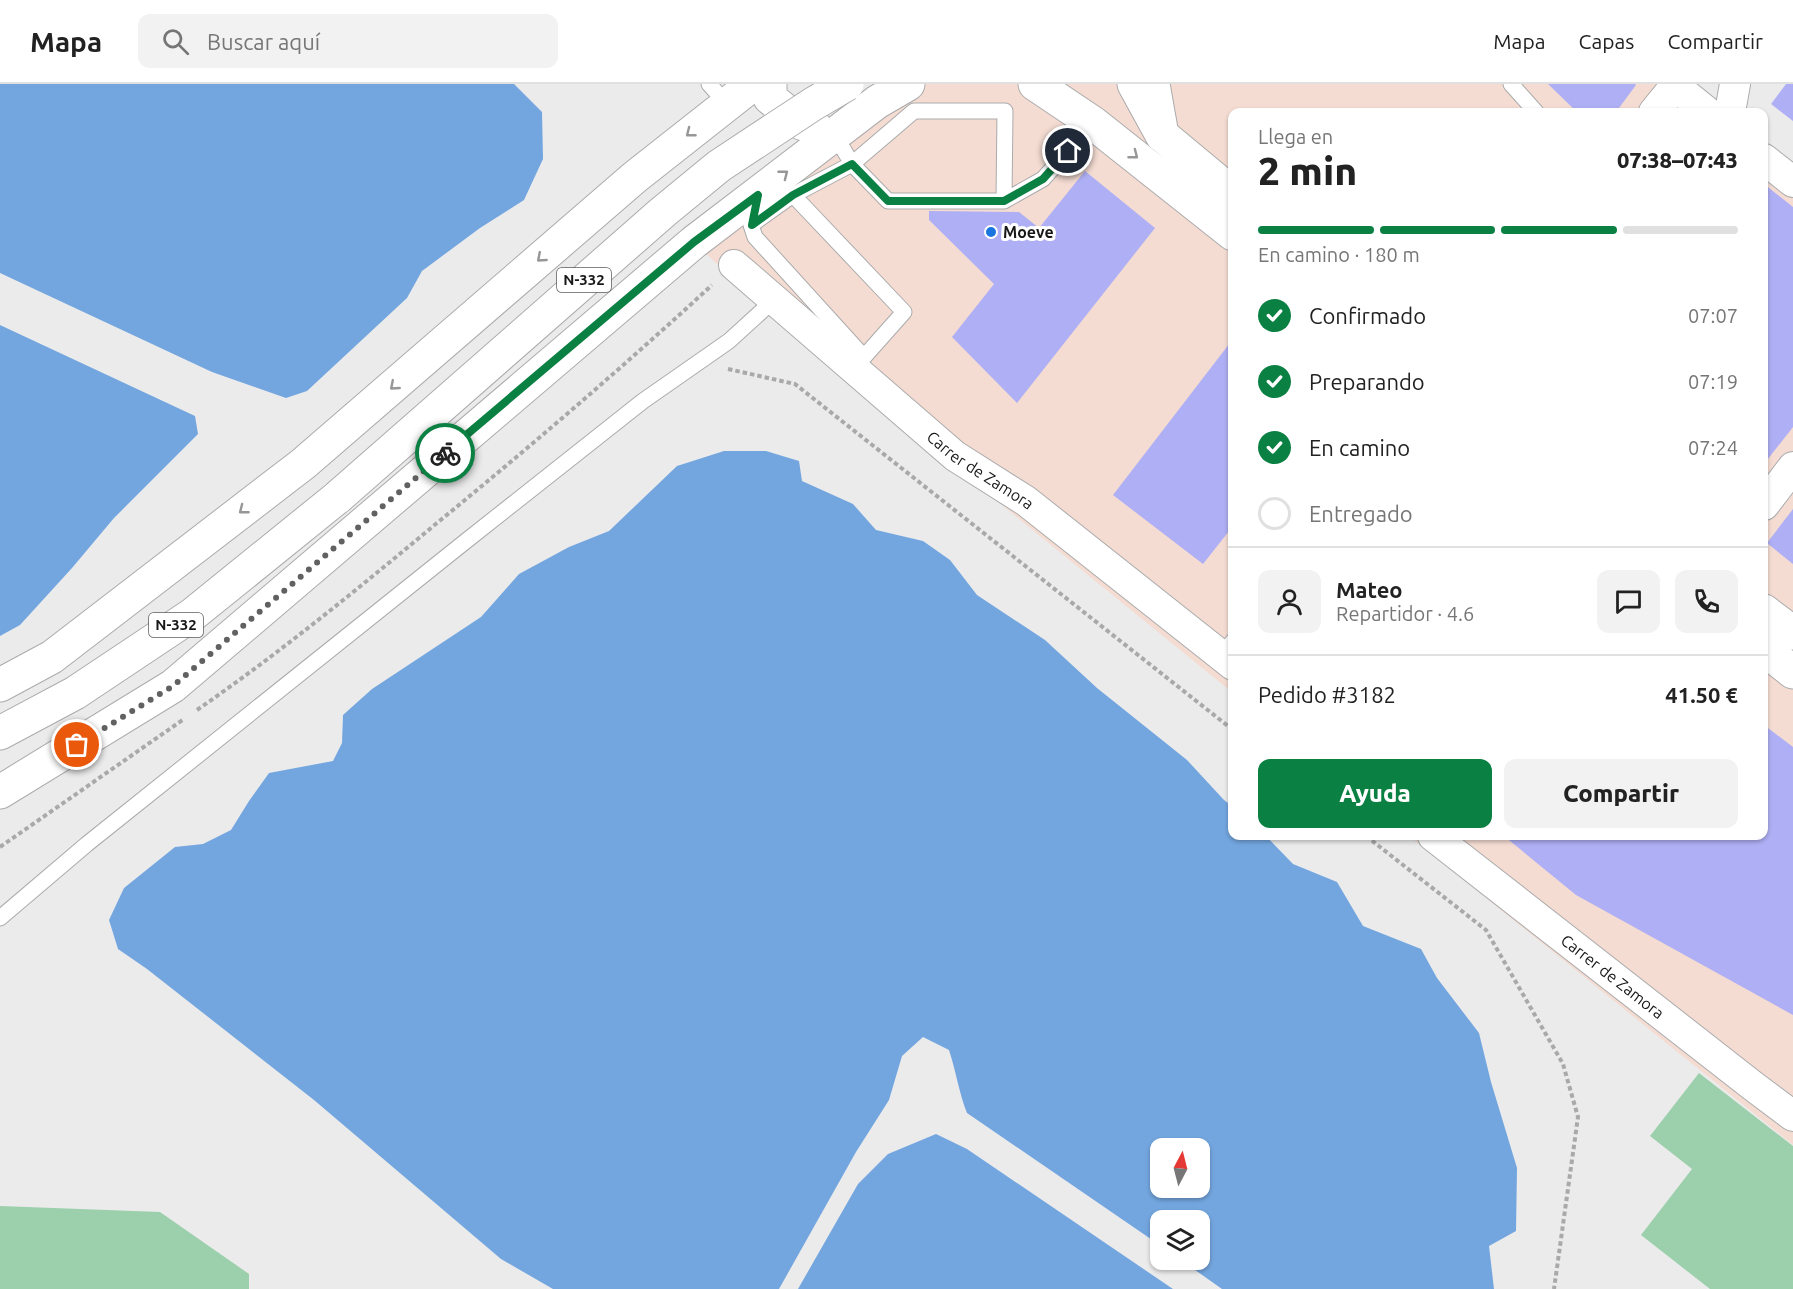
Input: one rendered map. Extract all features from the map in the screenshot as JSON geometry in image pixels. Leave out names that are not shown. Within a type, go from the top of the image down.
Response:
[{"type":"main road","points":[[0,685],[52,657],[303,464],[635,177],[718,94],[753,84]]},
{"type":"main road","points":[[770,84],[770,98],[801,123],[835,135]]},
{"type":"main road","name":"N-332","points":[[0,733],[75,693],[192,615],[338,497],[663,212],[719,166],[847,84]]},
{"type":"main road","points":[[0,792],[173,686],[694,242],[754,210],[835,135],[877,102],[908,84]]},
{"type":"main road","points":[[1035,84],[1093,123],[1228,230]]},
{"type":"main road","points":[[1134,84],[1162,135],[1228,190]]},
{"type":"main road","points":[[1153,84],[1162,135]]},
{"type":"main road","points":[[1768,614],[1793,633]]},
{"type":"main road","points":[[1768,652],[1793,672]]},
{"type":"street","points":[[1731,108],[1735,84]]},
{"type":"street","points":[[1658,108],[1678,85],[1703,108]]},
{"type":"street","points":[[1768,162],[1793,182]]},
{"type":"street","name":"Carrer de Zamora","points":[[734,265],[955,456],[1026,501],[1228,653]]},
{"type":"street","points":[[1768,500],[1793,468]]},
{"type":"street","name":"Carrer de Zamora","points":[[1438,840],[1793,1116]]},
{"type":"lane","points":[[1511,84],[1532,108]]},
{"type":"lane","points":[[793,195],[904,312],[864,357],[755,237],[754,210],[793,195],[852,164],[914,111],[1005,111],[1004,201]]},
{"type":"lane","points":[[835,135],[852,164],[888,201],[1004,201],[1043,179],[1093,123]]},
{"type":"lane","points":[[0,918],[87,844],[643,401],[710,356],[774,300]]},
{"type":"path","points":[[195,711],[324,616],[495,476],[647,345],[734,265]]},
{"type":"path","points":[[710,356],[730,370],[795,384],[1228,726]]},
{"type":"path","points":[[0,847],[186,718]]},
{"type":"path","points":[[1371,840],[1486,930],[1563,1064],[1578,1117],[1554,1289]]},
{"type":"shaded area","points":[[908,84],[1681,84],[1703,108],[1228,108],[1228,689],[782,326],[694,242]]},
{"type":"shaded area","points":[[1768,162],[1793,182],[1793,1145],[1414,840],[1768,840]]},
{"type":"green space","points":[[1699,1073],[1793,1146],[1793,1289],[1710,1289],[1641,1235],[1692,1169],[1650,1136]]},
{"type":"green space","points":[[0,1206],[160,1212],[249,1274],[249,1289],[0,1289]]},
{"type":"water","points":[[0,84],[514,84],[542,112],[543,159],[524,200],[480,228],[422,271],[407,298],[307,391],[286,398],[212,372],[0,273]]},
{"type":"water","points":[[0,325],[195,416],[198,434],[114,518],[20,625],[0,636]]},
{"type":"water","points":[[724,451],[766,451],[799,461],[802,481],[853,504],[876,530],[923,541],[950,560],[977,595],[1045,640],[1097,688],[1187,760],[1228,803],[1228,840],[1270,840],[1293,864],[1337,882],[1363,926],[1421,949],[1437,978],[1479,1033],[1517,1168],[1516,1231],[1489,1246],[1494,1289],[1222,1289],[1195,1270],[1210,1270],[1210,1210],[1150,1210],[1150,1238],[967,1113],[949,1050],[923,1037],[902,1056],[889,1100],[856,1152],[779,1289],[553,1289],[501,1259],[314,1100],[147,969],[118,949],[109,920],[124,888],[175,847],[203,844],[231,830],[269,773],[333,761],[342,743],[343,715],[372,689],[481,617],[519,574],[569,547],[609,531],[677,466]]},
{"type":"water","points":[[936,1134],[967,1149],[1173,1289],[798,1289],[858,1184],[888,1154]]},
{"type":"building","points":[[1548,84],[1636,85],[1619,108],[1573,108]]},
{"type":"building","points":[[1786,84],[1793,84],[1793,121],[1771,104]]},
{"type":"building","points":[[1085,171],[1155,228],[1017,403],[952,337],[994,284],[929,220],[929,211],[1019,212],[1039,228]]},
{"type":"building","points":[[1768,187],[1793,207],[1793,427],[1768,459]]},
{"type":"building","points":[[1228,346],[1228,532],[1203,564],[1113,495]]},
{"type":"building","points":[[1793,509],[1793,564],[1768,542]]},
{"type":"building","points":[[1768,728],[1793,747],[1793,1015],[1576,895],[1509,840],[1768,840]]},
{"type":"way so far","points":[[77,745],[173,686],[445,453]]},
{"type":"place","name":"Moeve","points":[[991,232]]},
{"type":"route","points":[[445,453],[694,242],[758,195],[752,225],[793,195],[852,164],[888,201],[1004,201],[1043,179],[1068,151]]}]
